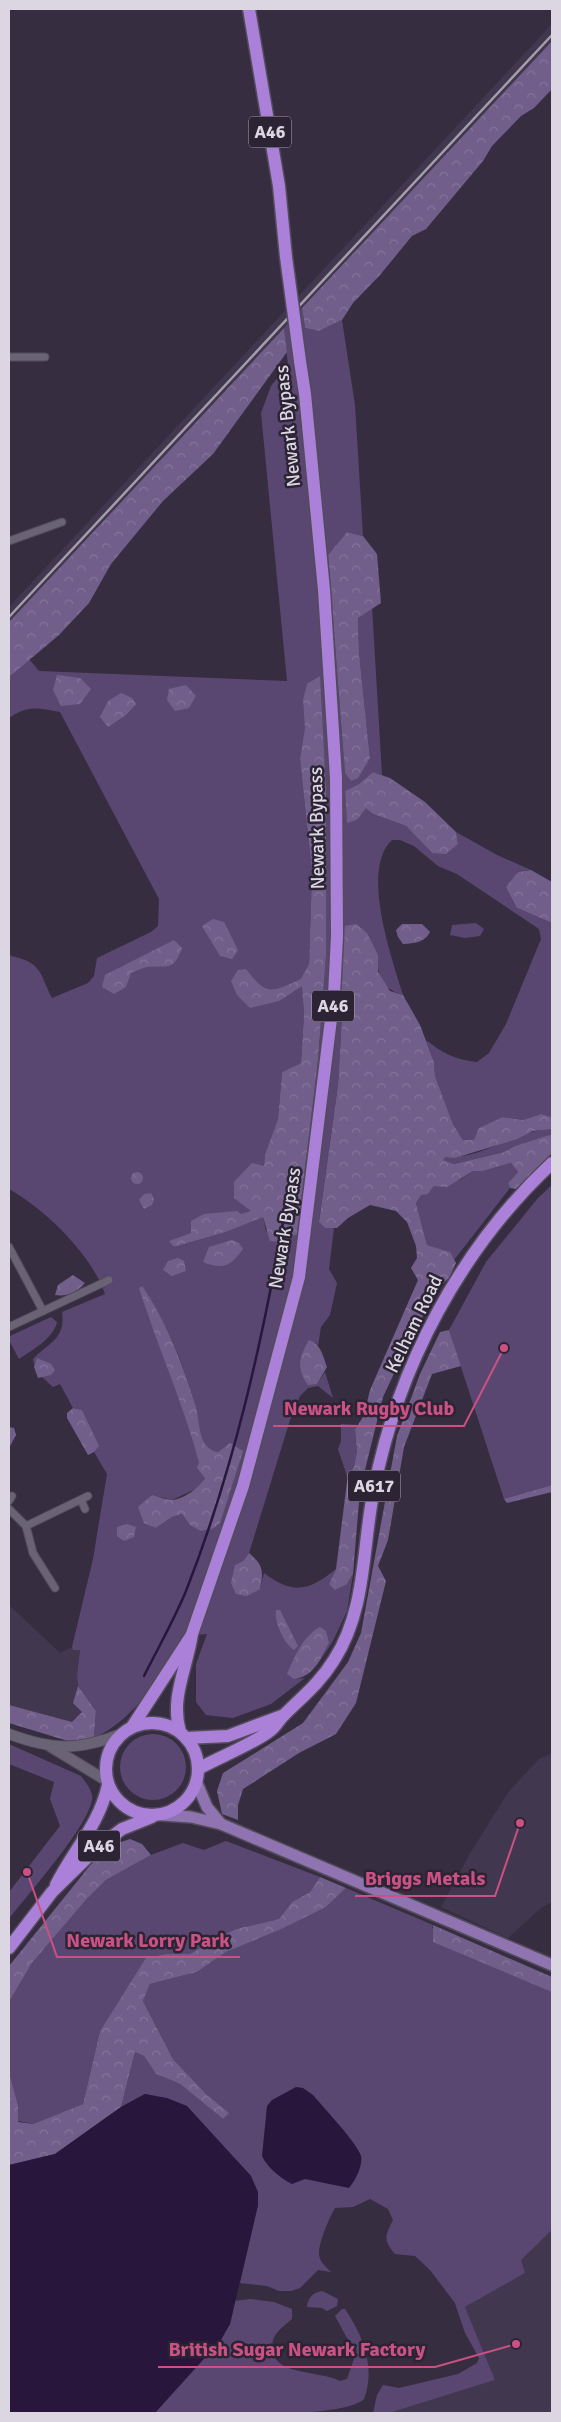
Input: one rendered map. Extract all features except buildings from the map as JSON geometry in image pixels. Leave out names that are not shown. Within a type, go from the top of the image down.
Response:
[{"type":"highway","name":"Newark Bypass","points":[[183,1735],[176,1709],[179,1687],[190,1652],[192,1634],[243,1486],[299,1277],[334,995],[337,936],[336,778],[331,679],[306,402],[286,257],[280,186],[249,9]]},
{"type":"highway","name":"Kelham Road","points":[[197,1775],[271,1730],[324,1676],[345,1639],[359,1596],[373,1491],[382,1451],[407,1377],[440,1309],[485,1237],[508,1208],[552,1163]]},
{"type":"highway","name":"Newark Bypass","points":[[127,1731],[192,1634]]},
{"type":"highway","name":"Kelham Road","points":[[183,1735],[228,1736],[284,1715]]},
{"type":"highway","points":[[156,1723],[168,1726],[183,1735],[195,1752],[197,1775],[184,1803],[160,1815],[142,1815],[129,1810],[117,1801],[107,1783],[105,1768],[108,1754],[127,1731],[144,1724],[156,1723]]},
{"type":"highway","name":"A46","points":[[52,1892],[67,1862],[101,1811],[107,1783]]},
{"type":"highway","name":"A46","points":[[9,1948],[52,1892],[98,1847],[116,1833],[160,1815]]},
{"type":"main road","points":[[51,1747],[84,1746],[127,1731]]},
{"type":"main road","points":[[9,1734],[51,1747],[107,1783]]},
{"type":"main road","points":[[197,1775],[207,1807],[221,1824]]},
{"type":"main road","points":[[160,1815],[191,1817],[221,1824],[552,1965]]},
{"type":"street","points":[[9,357],[45,357]]},
{"type":"street","points":[[9,541],[62,522]]},
{"type":"street","points":[[9,1247],[44,1311]]},
{"type":"street","points":[[9,1327],[109,1280]]},
{"type":"street","points":[[26,1526],[84,1498],[85,1509]]},
{"type":"street","points":[[9,1509],[26,1526],[33,1553],[55,1588]]},
{"type":"shaded area","points":[[552,24],[552,41],[9,622],[9,607]]},
{"type":"shaded area","points":[[302,308],[305,328],[319,331],[342,320],[355,405],[363,536],[347,532],[328,555],[345,773],[351,781],[370,758],[359,653],[358,618],[372,607],[382,775],[373,772],[359,784],[345,791],[347,822],[357,820],[366,807],[373,814],[406,826],[432,853],[458,844],[456,832],[497,855],[531,870],[517,872],[517,908],[552,923],[552,1117],[541,1114],[523,1120],[503,1117],[474,1140],[463,1140],[453,1124],[435,1076],[434,1062],[426,1040],[438,1049],[462,1060],[477,1062],[489,1053],[506,1024],[541,939],[539,929],[457,874],[438,866],[414,846],[400,840],[392,840],[383,854],[379,871],[379,892],[386,938],[403,995],[385,985],[378,969],[378,955],[338,1005],[342,1017],[338,1085],[319,1221],[325,1228],[334,1228],[329,1269],[337,1283],[330,1315],[321,1327],[318,1346],[315,1342],[317,1384],[325,1372],[333,1398],[318,1386],[308,1388],[300,1396],[290,1420],[249,1553],[243,1561],[235,1565],[260,1589],[264,1573],[284,1585],[301,1588],[317,1582],[336,1569],[329,1584],[347,1584],[353,1574],[347,1611],[333,1641],[315,1668],[329,1643],[294,1679],[305,1678],[271,1704],[233,1718],[206,1715],[196,1702],[196,1664],[207,1634],[182,1636],[156,1680],[135,1708],[123,1720],[94,1738],[96,1711],[78,1686],[77,1675],[80,1650],[73,1650],[72,1647],[93,1559],[107,1474],[94,1452],[98,1446],[82,1410],[73,1408],[60,1384],[53,1387],[43,1378],[36,1368],[33,1359],[59,1334],[63,1321],[62,1312],[105,1294],[90,1264],[66,1234],[37,1208],[9,1189],[9,953],[11,956],[29,962],[39,970],[52,998],[88,983],[94,976],[97,958],[151,932],[158,926],[159,899],[60,712],[45,709],[28,709],[9,718],[9,677],[29,659],[39,671],[287,681],[261,413],[271,386],[288,365],[284,328]],"holes":[[[319,676],[326,788],[326,956],[318,1060],[306,1146],[266,1232],[263,1216],[226,1232],[174,1247],[170,1241],[262,1207],[265,1154],[278,1119],[282,1072],[301,1063],[304,1014],[302,979],[309,964],[312,872],[300,759],[306,728],[303,700]],[[141,1286],[158,1313],[181,1361],[192,1393],[201,1437],[205,1445],[211,1450],[218,1452],[230,1443],[190,1525],[182,1514],[172,1517],[156,1528],[151,1495],[172,1500],[200,1487],[205,1478],[188,1420],[146,1310]]]},
{"type":"shaded area","points":[[476,923],[484,929],[480,936],[465,938],[450,935],[452,925]]},
{"type":"shaded area","points":[[552,1129],[552,1136],[515,1146],[504,1152],[454,1164],[442,1160],[445,1156],[458,1157],[471,1154],[525,1134]]},
{"type":"shaded area","points":[[511,1163],[518,1172],[508,1183],[510,1188],[454,1260],[449,1252],[427,1245],[416,1203],[421,1194],[428,1194],[434,1186],[461,1179],[473,1171],[483,1171]]},
{"type":"shaded area","points":[[552,1185],[552,1485],[504,1499],[449,1330],[486,1262],[538,1198]]},
{"type":"shaded area","points":[[51,1317],[57,1322],[52,1333],[42,1343],[19,1359],[10,1342],[10,1336]]},
{"type":"shaded area","points":[[341,1424],[358,1425],[355,1435],[356,1456],[348,1479],[338,1449],[341,1441]]},
{"type":"shaded area","points":[[9,1605],[60,1653],[72,1647],[73,1650],[80,1650],[77,1675],[78,1686],[96,1711],[68,1741],[9,1723]]},
{"type":"shaded area","points":[[153,1734],[165,1737],[176,1744],[183,1755],[186,1767],[183,1779],[176,1790],[165,1797],[153,1800],[141,1797],[130,1790],[123,1779],[120,1767],[123,1755],[130,1744],[141,1737]]},
{"type":"shaded area","points":[[9,1744],[81,1776],[92,1794],[92,1800],[80,1827],[69,1843],[9,1919],[9,1892],[60,1826],[50,1799],[54,1782],[9,1764]]},
{"type":"shaded area","points":[[552,1753],[552,1902],[541,1908],[508,1938],[441,1907],[469,1855],[509,1791],[539,1759]]},
{"type":"shaded area","points":[[226,1841],[320,1877],[310,1892],[292,1902],[279,1919],[236,1929],[190,1954],[167,1954],[130,1984],[100,2031],[83,2104],[33,2124],[18,2121],[18,2105],[9,2072],[9,2002],[32,1963],[86,1900],[106,1880],[151,1855],[183,1843],[204,1850]]},
{"type":"shaded area","points":[[346,1888],[433,1925],[432,1928],[552,1991],[552,2230],[521,2260],[525,2273],[465,2307],[495,2380],[389,2413],[373,2413],[377,2395],[383,2385],[399,2388],[458,2374],[477,2363],[479,2358],[465,2333],[455,2303],[430,2270],[415,2256],[395,2254],[388,2245],[386,2238],[393,2220],[388,2209],[370,2199],[353,2207],[335,2208],[324,2231],[319,2250],[321,2260],[331,2272],[318,2270],[300,2288],[291,2291],[279,2291],[267,2286],[240,2283],[258,2205],[251,2176],[186,2106],[145,2094],[121,2107],[135,2052],[144,2056],[156,2074],[180,2084],[223,2119],[228,2113],[207,2095],[173,2059],[143,2001],[150,1984],[197,1972],[226,1952],[326,1907]]},
{"type":"shaded area","points":[[296,2087],[303,2088],[313,2095],[358,2150],[361,2156],[360,2169],[349,2188],[305,2179],[292,2184],[275,2172],[262,2156],[267,2106],[272,2100]]},
{"type":"shaded area","points":[[145,2094],[167,2098],[187,2106],[251,2176],[258,2192],[258,2205],[230,2324],[221,2340],[155,2413],[9,2413],[9,2165],[55,2154],[121,2107]]},
{"type":"shaded area","points":[[552,2230],[552,2413],[389,2413],[495,2380],[465,2307],[525,2273],[520,2261]]},
{"type":"shaded area","points":[[322,2291],[338,2299],[337,2306],[327,2311],[322,2308],[307,2307],[311,2296]]},
{"type":"shaded area","points":[[250,2299],[274,2302],[292,2309],[292,2319],[274,2337],[272,2347],[277,2360],[291,2369],[340,2381],[347,2379],[357,2350],[347,2338],[335,2316],[342,2309],[345,2309],[357,2330],[366,2352],[369,2375],[364,2399],[350,2406],[298,2413],[155,2413],[230,2324],[235,2301]]},
{"type":"green space","points":[[552,41],[552,89],[534,108],[521,116],[492,146],[483,161],[426,229],[412,236],[380,275],[353,303],[342,320],[319,331],[305,328],[302,308]]},
{"type":"green space","points":[[284,328],[287,352],[213,454],[163,501],[111,564],[89,603],[59,635],[9,677],[9,622]]},
{"type":"green space","points":[[347,532],[363,536],[377,554],[381,603],[358,618],[359,653],[370,758],[358,778],[351,781],[345,773],[328,555]]},
{"type":"green space","points":[[57,675],[80,678],[91,689],[80,704],[61,706],[53,690]]},
{"type":"green space","points":[[320,676],[326,788],[326,956],[318,1060],[297,1234],[281,1242],[270,1241],[263,1217],[226,1232],[174,1247],[169,1241],[191,1233],[191,1221],[204,1214],[237,1211],[241,1214],[251,1211],[234,1198],[234,1182],[252,1163],[264,1166],[265,1154],[278,1119],[282,1072],[301,1063],[304,1014],[302,986],[279,1001],[250,1008],[237,995],[231,981],[238,970],[246,969],[265,988],[276,989],[301,979],[309,964],[312,872],[300,759],[305,728],[303,700],[307,684]]},
{"type":"green space","points":[[186,685],[196,696],[189,708],[175,711],[167,700],[169,689]]},
{"type":"green space","points":[[121,693],[132,698],[136,704],[126,715],[108,727],[100,717],[108,701]]},
{"type":"green space","points":[[373,772],[390,778],[425,802],[456,832],[458,844],[446,854],[432,853],[406,826],[373,814],[366,808],[357,820],[347,823],[345,791],[359,784]]},
{"type":"green space","points":[[531,870],[552,882],[552,923],[517,908],[506,887],[518,872]]},
{"type":"green space","points":[[213,919],[224,922],[238,950],[232,959],[220,956],[202,926]]},
{"type":"green space","points":[[356,924],[367,933],[378,955],[378,972],[390,991],[403,995],[420,1025],[434,1062],[435,1076],[453,1124],[463,1140],[474,1140],[479,1128],[503,1117],[523,1120],[541,1114],[552,1117],[552,1129],[533,1131],[517,1139],[455,1158],[445,1157],[443,1160],[454,1164],[504,1152],[515,1146],[550,1135],[552,1136],[552,1153],[516,1189],[510,1188],[508,1183],[518,1172],[511,1163],[483,1171],[473,1171],[447,1187],[434,1186],[428,1194],[421,1195],[416,1203],[427,1245],[450,1252],[456,1263],[449,1278],[439,1287],[435,1297],[426,1306],[422,1318],[383,1397],[360,1490],[353,1574],[347,1584],[335,1590],[329,1584],[336,1569],[347,1482],[354,1466],[357,1452],[355,1430],[364,1415],[370,1390],[418,1280],[411,1268],[417,1258],[416,1246],[407,1222],[396,1211],[370,1205],[348,1218],[337,1228],[325,1228],[319,1222],[338,1085],[342,1017],[338,1005],[341,946],[345,926]]},
{"type":"green space","points":[[402,924],[422,924],[430,932],[422,940],[403,944],[396,930]]},
{"type":"green space","points":[[174,940],[182,948],[173,964],[169,966],[147,967],[131,973],[126,987],[114,994],[102,987],[105,975]]},
{"type":"green space","points":[[135,1172],[139,1172],[143,1178],[139,1184],[135,1184],[131,1180],[131,1176]]},
{"type":"green space","points":[[151,1193],[154,1199],[152,1205],[144,1209],[139,1200],[144,1194]]},
{"type":"green space","points":[[232,1240],[239,1243],[243,1249],[230,1263],[216,1266],[203,1262],[209,1247]]},
{"type":"green space","points":[[178,1258],[184,1261],[186,1271],[172,1276],[163,1270],[168,1261]]},
{"type":"green space","points":[[73,1275],[85,1283],[72,1293],[55,1295],[58,1285]]},
{"type":"green space","points":[[142,1286],[159,1313],[180,1360],[196,1407],[200,1431],[205,1444],[211,1450],[218,1452],[230,1443],[243,1451],[220,1523],[214,1528],[201,1531],[190,1525],[182,1514],[172,1517],[156,1528],[144,1523],[138,1507],[152,1495],[170,1500],[181,1498],[195,1489],[205,1478],[197,1468],[199,1462],[193,1440],[146,1310],[139,1288]]},
{"type":"green space","points":[[449,1330],[461,1366],[432,1374],[404,1447],[388,1540],[378,1566],[386,1581],[356,1703],[336,1734],[299,1753],[243,1789],[238,1805],[238,1820],[222,1814],[217,1791],[223,1773],[303,1723],[348,1662],[361,1633],[397,1436],[420,1374],[440,1332]]},
{"type":"green space","points":[[309,1340],[319,1347],[327,1367],[317,1384],[308,1385],[300,1368],[300,1362]]},
{"type":"green space","points":[[37,1358],[51,1364],[55,1370],[51,1375],[38,1378],[34,1367]]},
{"type":"green space","points":[[73,1408],[82,1410],[99,1446],[88,1455],[67,1418],[67,1413]]},
{"type":"green space","points":[[9,1427],[14,1428],[16,1435],[9,1448]]},
{"type":"green space","points":[[552,1485],[552,1492],[507,1503],[504,1499]]},
{"type":"green space","points":[[127,1524],[136,1527],[134,1537],[124,1541],[117,1536],[117,1527]]},
{"type":"green space","points":[[249,1553],[260,1565],[262,1577],[260,1589],[247,1596],[236,1594],[231,1583],[235,1565],[243,1561]]},
{"type":"green space","points":[[276,1610],[280,1610],[298,1646],[294,1650],[280,1632]]},
{"type":"green space","points":[[320,1627],[326,1631],[329,1643],[316,1666],[307,1675],[294,1679],[287,1674],[296,1654],[304,1641]]},
{"type":"green space","points":[[78,1686],[96,1711],[94,1738],[68,1741],[9,1723],[9,1705],[72,1722],[82,1712],[73,1703]]},
{"type":"green space","points":[[130,1839],[142,1844],[151,1855],[106,1880],[86,1900],[32,1963],[9,2002],[9,1966],[96,1858],[116,1841],[118,1843]]},
{"type":"green space","points":[[320,1877],[346,1888],[326,1907],[281,1929],[226,1952],[197,1972],[150,1984],[143,2001],[173,2059],[207,2095],[229,2113],[223,2119],[180,2084],[156,2074],[144,2056],[135,2052],[121,2107],[55,2154],[9,2165],[9,2072],[18,2105],[18,2122],[33,2124],[83,2104],[100,2031],[146,1958],[167,1954],[190,1954],[236,1929],[279,1919],[292,1902],[310,1892]]},
{"type":"green space","points":[[433,1925],[552,1977],[552,1992],[433,1942]]},
{"type":"waterway","points":[[144,1676],[186,1591],[219,1498],[257,1355],[285,1211]]},
{"type":"railway","points":[[9,617],[552,35]]},
{"type":"place","name":"Newark Rugby Club","points":[[504,1348]]},
{"type":"place","name":"Briggs Metals","points":[[520,1823]]},
{"type":"place","name":"Newark Lorry Park","points":[[27,1872]]},
{"type":"place","name":"British Sugar Newark Factory","points":[[516,2344]]}]
